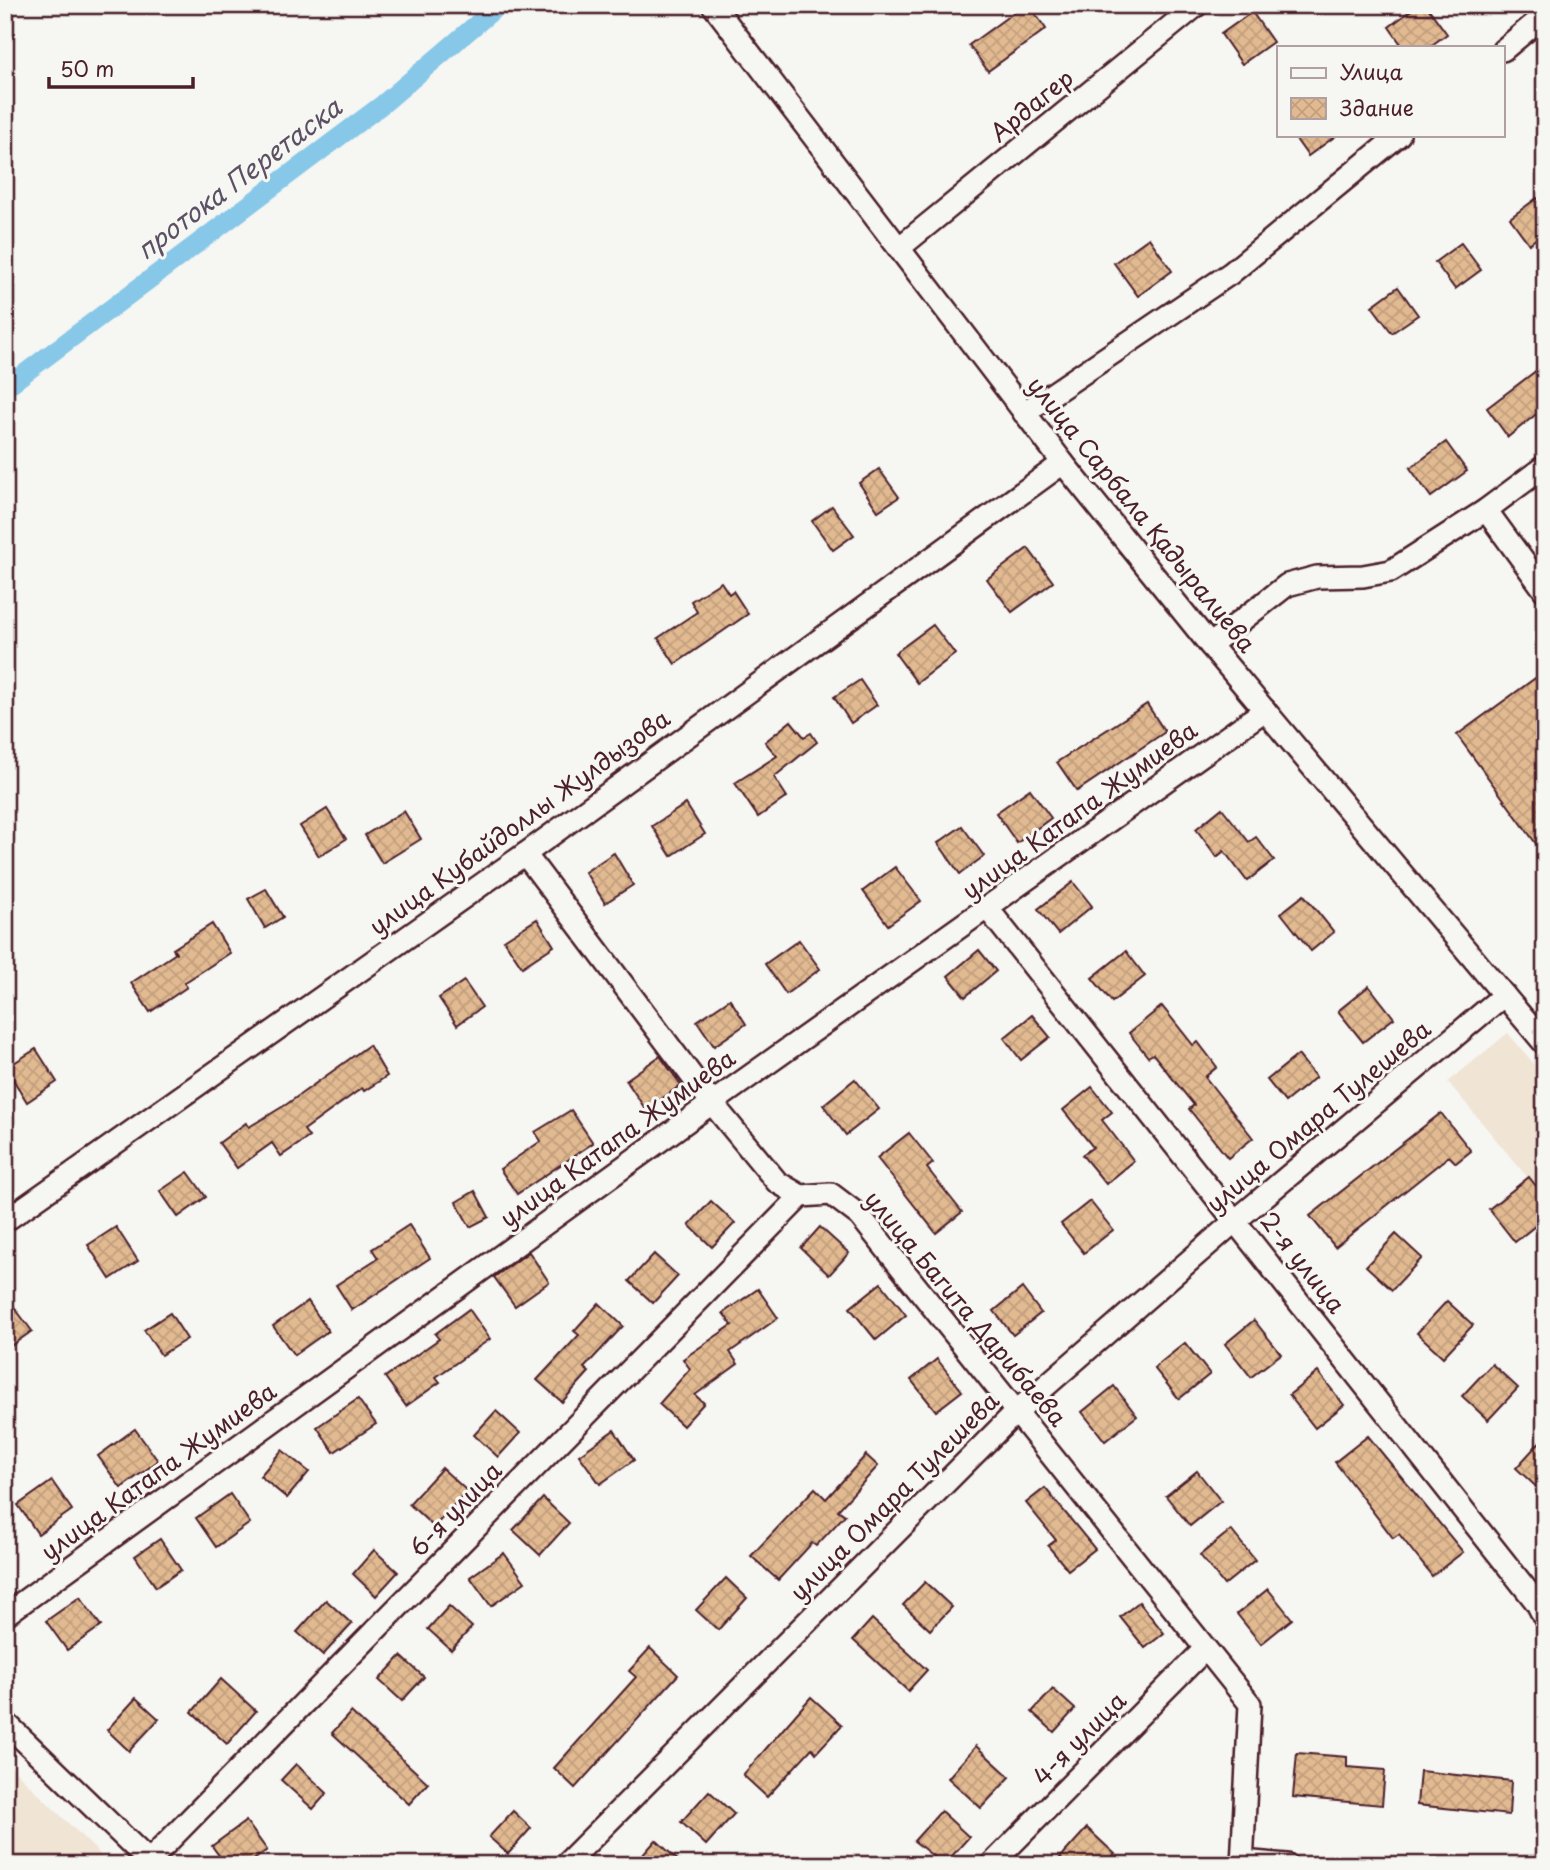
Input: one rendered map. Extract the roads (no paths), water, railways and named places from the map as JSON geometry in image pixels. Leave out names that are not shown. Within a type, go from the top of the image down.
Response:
[{"type":"street","name":"улица Сарбала Қадыралиева","points":[[713,5],[1063,463],[1210,645],[1545,1044]]},
{"type":"street","name":"Ардагер","points":[[899,248],[1197,5]]},
{"type":"street","points":[[1504,49],[1545,15]]},
{"type":"street","points":[[1024,413],[1231,273],[1398,136]]},
{"type":"street","name":"улица Кубайдоллы Жулдызова","points":[[5,1221],[525,854],[1063,463]]},
{"type":"street","points":[[1210,645],[1287,585],[1317,577],[1363,576],[1391,571],[1486,510],[1545,466]]},
{"type":"street","points":[[1486,510],[1545,591]]},
{"type":"street","name":"улица Катапа Жумиева","points":[[5,1615],[712,1103],[1265,710]]},
{"type":"street","points":[[525,854],[712,1103],[777,1182],[802,1196]]},
{"type":"street","name":"2-я улица","points":[[988,909],[1537,1603],[1545,1619]]},
{"type":"street","name":"улица Омара Тулешева","points":[[565,1865],[1017,1411],[1235,1221],[1504,995]]},
{"type":"street","name":"улица Багита Дарибаева","points":[[802,1196],[831,1194],[860,1216],[1250,1704],[1242,1863]]},
{"type":"street","name":"6-я улица","points":[[151,1863],[802,1196]]},
{"type":"street","name":"4-я улица","points":[[991,1865],[1205,1650]]},
{"type":"street","points":[[5,1722],[151,1863]]},
{"type":"street","points":[[1242,1863],[1287,1865]]},
{"type":"waterway","name":"протока Перетаска","points":[[5,388],[383,104],[499,5]]}]
